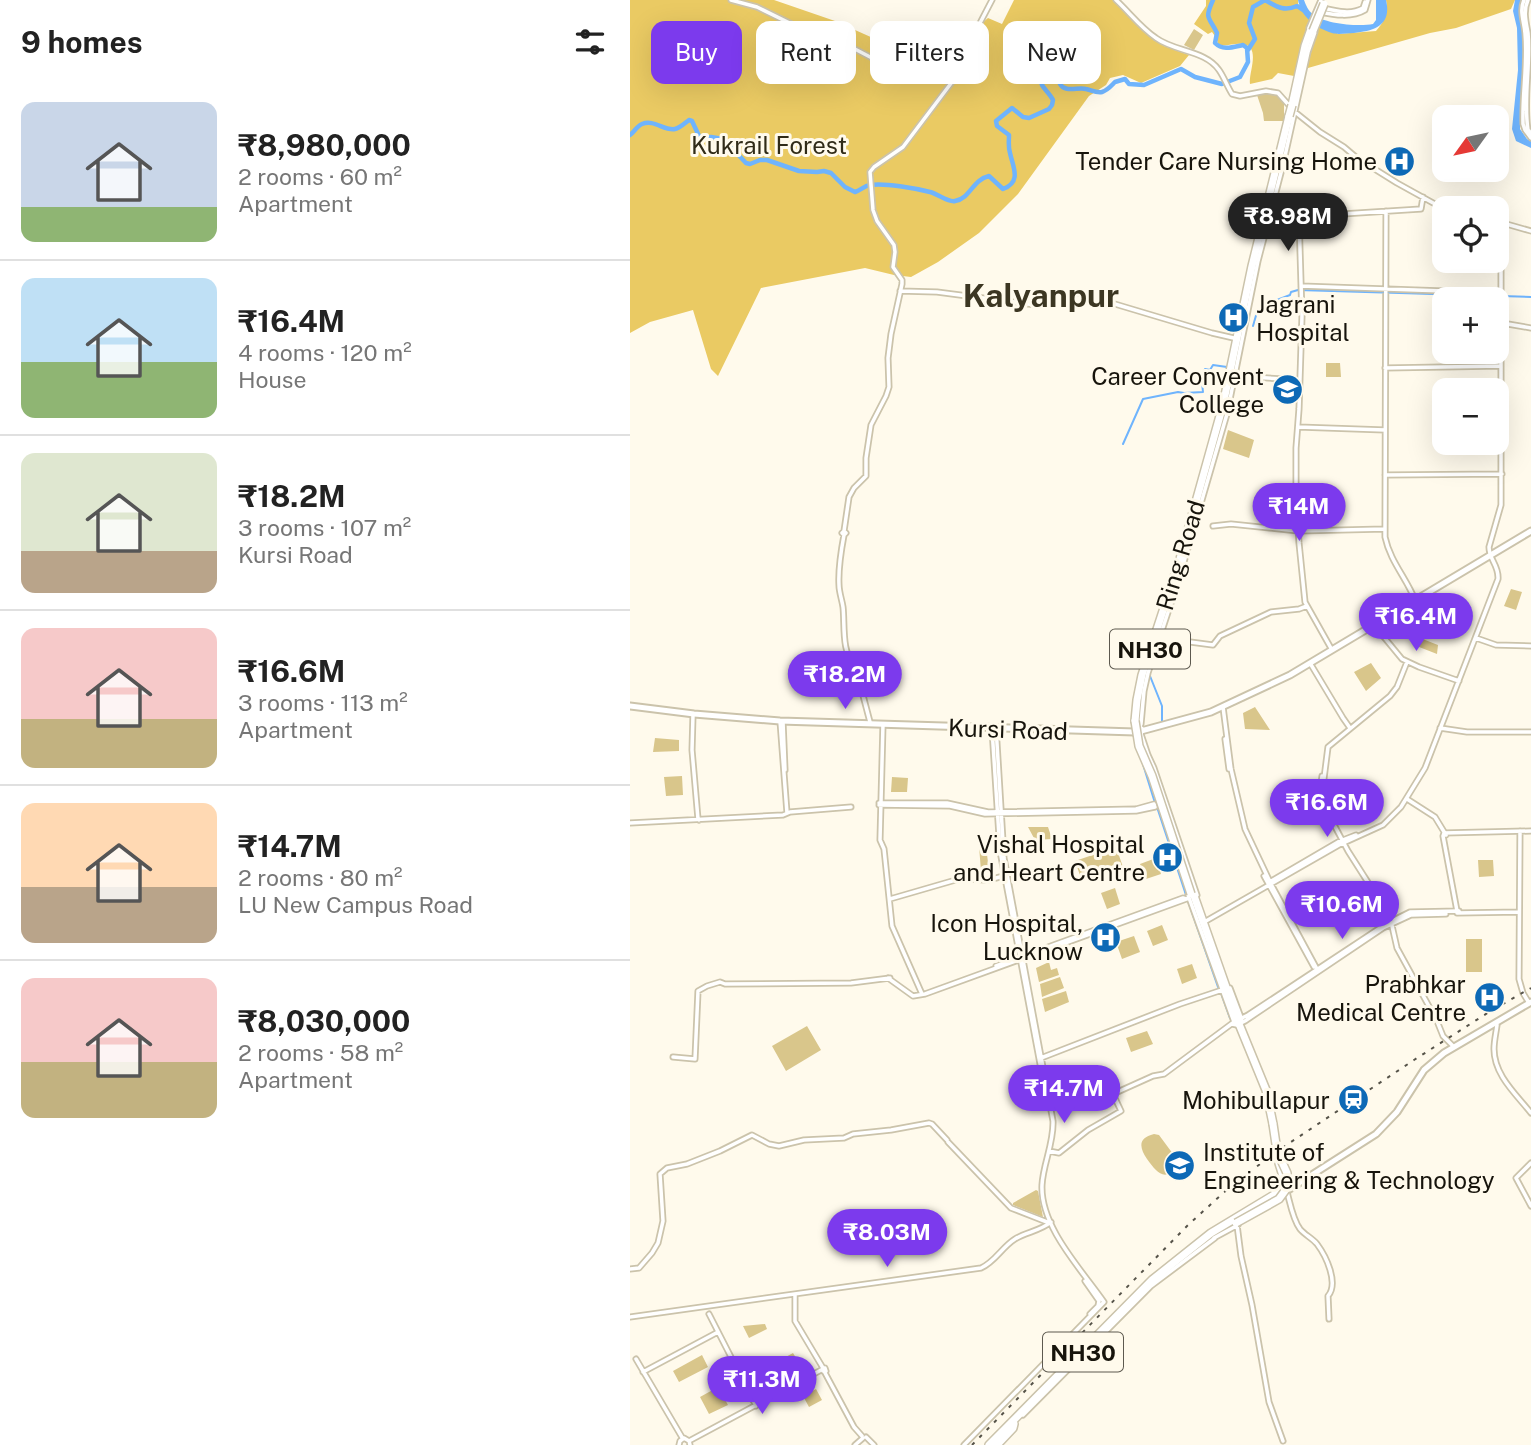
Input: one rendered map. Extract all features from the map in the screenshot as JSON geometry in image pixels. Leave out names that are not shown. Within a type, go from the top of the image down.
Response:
[{"type":"highway","name":"NH30","points":[[1312,30],[1322,6]]},
{"type":"highway","name":"Ring Road","points":[[1271,1124],[1266,1095],[1190,896],[1152,776],[1139,746],[1135,722],[1142,675],[1176,579],[1226,405],[1258,239],[1312,30]]},
{"type":"highway","name":"Ring Road","points":[[1176,579],[1238,339]]},
{"type":"highway","name":"Ring Road","points":[[1190,896],[1237,1022],[1266,1090],[1271,1124]]},
{"type":"highway","name":"NH30","points":[[1016,1421],[1163,1273],[1210,1237],[1274,1195],[1281,1184],[1282,1170],[1274,1152],[1271,1124]]},
{"type":"highway","name":"NH30","points":[[1210,1237],[1279,1199],[1287,1188],[1287,1173],[1277,1151],[1271,1124]]},
{"type":"highway","name":"NH30","points":[[991,1445],[1163,1273]]},
{"type":"highway","points":[[991,1445],[1016,1421]]},
{"type":"main road","name":"Kursi Road","points":[[630,705],[781,720],[994,728],[1138,730],[1169,722],[1171,724],[1222,708],[1310,663],[1531,530]]},
{"type":"main road","name":"Kursi Road","points":[[781,720],[882,724]]},
{"type":"main road","points":[[1296,1186],[1379,1136],[1399,1114],[1423,1077],[1437,1062],[1530,1004]]},
{"type":"main road","points":[[1247,1212],[1287,1193],[1376,1134],[1396,1112],[1424,1070],[1439,1057],[1530,1004]]},
{"type":"street","points":[[731,0],[757,7],[820,38],[851,47],[870,57]]},
{"type":"street","points":[[981,21],[992,0]]},
{"type":"street","points":[[1040,1057],[1207,993],[1226,991],[1158,780],[1133,723],[1140,675],[1217,424],[1270,216],[1292,115],[1289,106],[1278,93],[1271,91],[1240,96],[1232,94],[1217,67],[1201,57],[1157,40],[1116,0]]},
{"type":"street","points":[[1289,106],[1301,50],[1322,6],[1351,15],[1362,13],[1367,0]]},
{"type":"street","points":[[1526,0],[1521,8],[1526,68],[1523,124],[1531,135]]},
{"type":"street","points":[[870,722],[855,666],[850,662],[839,586],[849,497],[866,476],[871,425],[889,387],[888,358],[902,280],[893,267],[894,245],[877,221],[873,210],[871,169],[903,147],[950,84]]},
{"type":"street","points":[[1292,115],[1432,203]]},
{"type":"street","points":[[1270,216],[1299,217],[1421,209],[1423,198]]},
{"type":"street","points":[[1386,211],[1385,537],[1388,550],[1416,600]]},
{"type":"street","points":[[1299,217],[1301,351],[1294,452],[1301,592],[1306,607],[1331,651]]},
{"type":"street","points":[[1509,225],[1531,231]]},
{"type":"street","points":[[1301,288],[1432,293]]},
{"type":"street","points":[[900,291],[937,292],[1036,304],[1059,301],[1078,293],[1238,339]]},
{"type":"street","points":[[1509,324],[1531,328]]},
{"type":"street","points":[[1207,478],[1236,376],[1238,339]]},
{"type":"street","points":[[1205,919],[1394,816],[1425,768],[1498,579],[1497,566],[1490,555],[1489,547],[1502,505],[1502,366],[1385,368]]},
{"type":"street","points":[[1236,376],[1299,380]]},
{"type":"street","points":[[1297,530],[1296,447],[1299,380]]},
{"type":"street","points":[[1298,427],[1385,430]]},
{"type":"street","points":[[1385,475],[1502,474]]},
{"type":"street","points":[[1213,526],[1230,524],[1297,530],[1385,529]]},
{"type":"street","points":[[673,1056],[695,1059],[698,991],[707,986],[720,982],[851,983],[888,978],[905,986],[914,995],[922,994],[1190,896],[1142,757],[1138,730],[1148,673],[1161,638],[1176,579]]},
{"type":"street","points":[[1161,638],[1213,645],[1220,636],[1271,612],[1306,607]]},
{"type":"street","points":[[1374,625],[1397,654],[1407,662],[1459,681]]},
{"type":"street","points":[[1476,638],[1496,645],[1531,646]]},
{"type":"street","points":[[1407,662],[1391,695],[1326,745],[1319,796],[1320,803],[1342,842],[1391,923],[1397,948],[1445,1039],[1454,1047]]},
{"type":"street","points":[[1310,663],[1350,728]]},
{"type":"street","points":[[1222,708],[1231,769],[1245,829],[1269,884],[1316,970]]},
{"type":"street","points":[[694,713],[693,749],[699,819]]},
{"type":"street","points":[[781,720],[787,812]]},
{"type":"street","points":[[882,724],[878,838],[883,851],[891,929],[922,994]]},
{"type":"street","points":[[962,1445],[1099,1304],[1099,1300],[1047,1223],[1042,1191],[1053,1121],[1006,876],[994,728]]},
{"type":"street","points":[[1440,728],[1467,732],[1531,732]]},
{"type":"street","points":[[1142,757],[1148,755]]},
{"type":"street","points":[[1407,799],[1435,817],[1445,834],[1458,912]]},
{"type":"street","points":[[880,804],[947,803],[999,813],[1136,809],[1155,806]]},
{"type":"street","points":[[630,822],[851,807]]},
{"type":"street","points":[[1520,832],[1519,979],[1530,1004]]},
{"type":"street","points":[[1445,834],[1531,832]]},
{"type":"street","points":[[888,900],[959,879],[988,880],[1006,876]]},
{"type":"street","points":[[1048,1151],[1059,1153],[1088,1130],[1121,1111],[1113,1094],[1164,1073],[1237,1022],[1391,923],[1411,915],[1519,912]]},
{"type":"street","points":[[1497,1025],[1494,1048],[1499,1070],[1505,1083],[1531,1113]]},
{"type":"street","points":[[630,1269],[639,1268],[658,1243],[663,1221],[660,1174],[667,1168],[687,1164],[752,1136],[779,1146],[804,1140],[844,1138],[853,1134],[929,1123],[1011,1208],[1047,1223]]},
{"type":"street","points":[[1210,1237],[1276,1189],[1280,1177],[1275,1159],[1277,1157],[1281,1159],[1296,1186]]},
{"type":"street","points":[[1531,1163],[1516,1178],[1531,1206]]},
{"type":"street","points":[[1210,1237],[1237,1225],[1287,1193],[1300,1228],[1317,1244],[1329,1268],[1332,1288],[1328,1296],[1329,1319]]},
{"type":"street","points":[[668,1312],[981,1268],[1015,1238],[1047,1223]]},
{"type":"street","points":[[1237,1225],[1269,1402],[1283,1441]]},
{"type":"street","points":[[712,1305],[796,1293]]},
{"type":"street","points":[[796,1293],[797,1321],[855,1424],[873,1445]]},
{"type":"street","points":[[709,1314],[712,1312],[712,1305]]},
{"type":"street","points":[[630,1317],[705,1306]]},
{"type":"street","points":[[705,1306],[756,1406]]},
{"type":"street","points":[[718,1332],[643,1372],[681,1441],[690,1443],[824,1370]]},
{"type":"street","points":[[855,1445],[864,1437]]},
{"type":"shaded area","points":[[1194,29],[1203,35],[1194,50],[1184,45]]},
{"type":"shaded area","points":[[1257,95],[1279,95],[1284,102],[1284,121],[1264,121]]},
{"type":"shaded area","points":[[1326,363],[1340,363],[1341,377],[1326,377]]},
{"type":"shaded area","points":[[1228,430],[1254,440],[1249,458],[1223,449]]},
{"type":"shaded area","points":[[1511,589],[1522,592],[1516,610],[1504,606]]},
{"type":"shaded area","points":[[1420,638],[1438,645],[1437,654],[1414,645]]},
{"type":"shaded area","points":[[1371,663],[1381,678],[1366,691],[1354,672]]},
{"type":"shaded area","points":[[1255,707],[1270,730],[1245,729],[1243,713]]},
{"type":"shaded area","points":[[655,738],[679,740],[679,751],[653,752]]},
{"type":"shaded area","points":[[682,776],[683,795],[666,796],[664,777]]},
{"type":"shaded area","points":[[892,777],[908,778],[907,792],[891,792]]},
{"type":"shaded area","points":[[1357,801],[1366,813],[1336,826],[1333,821]]},
{"type":"shaded area","points":[[1028,827],[1048,827],[1052,839],[1035,840]]},
{"type":"shaded area","points":[[979,846],[986,846],[989,871],[981,871]]},
{"type":"shaded area","points":[[1116,847],[1123,867],[1082,881],[1075,861]]},
{"type":"shaded area","points":[[1156,858],[1161,874],[1146,879],[1140,864]]},
{"type":"shaded area","points":[[1478,860],[1493,860],[1494,876],[1479,877]]},
{"type":"shaded area","points":[[1305,887],[1312,898],[1299,905],[1293,894]]},
{"type":"shaded area","points":[[1115,888],[1120,904],[1107,909],[1101,893]]},
{"type":"shaded area","points":[[1162,925],[1168,940],[1153,946],[1147,931]]},
{"type":"shaded area","points":[[1134,936],[1140,952],[1122,959],[1116,942]]},
{"type":"shaded area","points":[[1466,939],[1482,939],[1482,972],[1466,972]]},
{"type":"shaded area","points":[[1049,962],[1051,970],[1057,968],[1059,975],[1039,982],[1036,968]]},
{"type":"shaded area","points":[[1192,964],[1197,978],[1182,984],[1177,969]]},
{"type":"shaded area","points":[[1060,977],[1064,988],[1042,997],[1040,984]]},
{"type":"shaded area","points":[[1066,991],[1069,1002],[1045,1012],[1042,999]]},
{"type":"shaded area","points":[[807,1026],[821,1050],[786,1071],[772,1046]]},
{"type":"shaded area","points":[[1147,1031],[1153,1044],[1131,1052],[1126,1038]]},
{"type":"shaded area","points":[[1091,1069],[1094,1079],[1075,1086],[1072,1077]]},
{"type":"shaded area","points":[[1159,1135],[1176,1158],[1177,1167],[1168,1174],[1160,1174],[1142,1151],[1145,1138]]},
{"type":"shaded area","points":[[1038,1191],[1043,1217],[1013,1205]]},
{"type":"shaded area","points":[[765,1324],[767,1329],[749,1338],[743,1326]]},
{"type":"shaded area","points":[[793,1353],[801,1366],[789,1372],[782,1359]]},
{"type":"shaded area","points":[[702,1355],[708,1367],[679,1382],[673,1371]]},
{"type":"shaded area","points":[[766,1356],[772,1368],[756,1376],[750,1364]]},
{"type":"shaded area","points":[[718,1387],[728,1405],[709,1414],[700,1397]]},
{"type":"shaded area","points":[[816,1389],[822,1400],[809,1407],[803,1396]]},
{"type":"green space","name":"Kukrail Forest","points":[[630,0],[774,0],[835,21],[756,21],[756,84],[856,84],[856,30],[870,37],[870,84],[989,84],[989,21],[984,21],[988,18],[1002,24],[1003,22],[1003,84],[1101,84],[1101,21],[1004,21],[1014,0],[1113,0],[1149,36],[1164,46],[1189,55],[1180,66],[1141,83],[1123,75],[1110,78],[1106,85],[1089,96],[1018,194],[979,233],[911,277],[865,268],[761,288],[718,376],[711,369],[693,310],[650,322],[630,333]]},
{"type":"green space","points":[[1206,0],[1298,0],[1298,4],[1338,34],[1376,31],[1385,17],[1386,0],[1515,0],[1511,9],[1456,28],[1308,68],[1294,76],[1278,73],[1272,79],[1250,84],[1253,55],[1248,46],[1218,45],[1212,32],[1208,34],[1194,24],[1206,6]]},
{"type":"water","points":[[1298,0],[1304,0],[1307,8],[1318,17],[1342,24],[1373,24],[1376,20],[1376,0],[1386,0],[1387,9],[1384,21],[1369,31],[1334,34],[1310,21],[1302,12]]},
{"type":"water","points":[[1515,0],[1522,0],[1519,11],[1524,33],[1525,72],[1520,129],[1531,141],[1531,148],[1516,141],[1512,129],[1518,70],[1517,28],[1513,11]]},
{"type":"waterway","points":[[630,135],[646,123],[675,129],[689,120],[699,136],[723,139],[746,163],[767,160],[799,171],[824,171],[831,173],[845,187],[855,192],[870,185],[892,185],[930,192],[955,201],[989,176],[1003,189],[1013,182],[1015,174],[1009,135],[997,126],[996,121],[1012,108],[1023,117],[1029,118],[1049,109],[1053,100],[1042,85],[1040,75],[1050,57],[1060,54],[1063,58],[1059,75],[1062,87],[1096,92],[1102,92],[1115,82],[1125,79],[1129,84],[1144,85],[1181,69],[1195,77],[1222,84],[1240,77],[1248,62],[1247,48],[1243,45],[1225,48],[1215,43],[1217,33],[1208,15],[1213,0]]},
{"type":"waterway","points":[[1248,50],[1255,39],[1249,23],[1253,7],[1265,0],[1280,8],[1297,6],[1303,10]]},
{"type":"waterway","points":[[1253,326],[1257,312],[1269,303],[1298,290],[1531,297]]},
{"type":"waterway","points":[[1123,444],[1143,399],[1178,392],[1203,392],[1202,383],[1198,381],[1205,369],[1210,370],[1213,365],[1227,367]]},
{"type":"waterway","points":[[1190,547],[1197,522]]},
{"type":"waterway","points":[[1150,676],[1162,706],[1162,722]]},
{"type":"waterway","points":[[1142,761],[1155,803]]},
{"type":"waterway","points":[[1157,807],[1186,895]]},
{"type":"waterway","points":[[1188,901],[1218,987]]},
{"type":"waterway","points":[[1221,993],[1230,1018]]},
{"type":"railway","points":[[972,1445],[1188,1225],[1231,1186],[1276,1152],[1414,1060],[1531,988]]},
{"type":"place","name":"Tender Care Nursing Home","points":[[1400,161]]},
{"type":"place","name":"Jagrani Hospital","points":[[1233,318]]},
{"type":"place","name":"Career Convent College","points":[[1287,390]]},
{"type":"place","name":"Vishal Hospital and Heart Centre","points":[[1168,858]]},
{"type":"place","name":"Icon Hospital, Lucknow","points":[[1106,937]]},
{"type":"place","name":"Prabhkar Medical Centre","points":[[1489,998]]},
{"type":"place","name":"Mohibullapur","points":[[1353,1100]]},
{"type":"place","name":"Institute of Engineering & Technology","points":[[1180,1166]]},
{"type":"district","name":"Kalyanpur","points":[[1041,295]]}]
